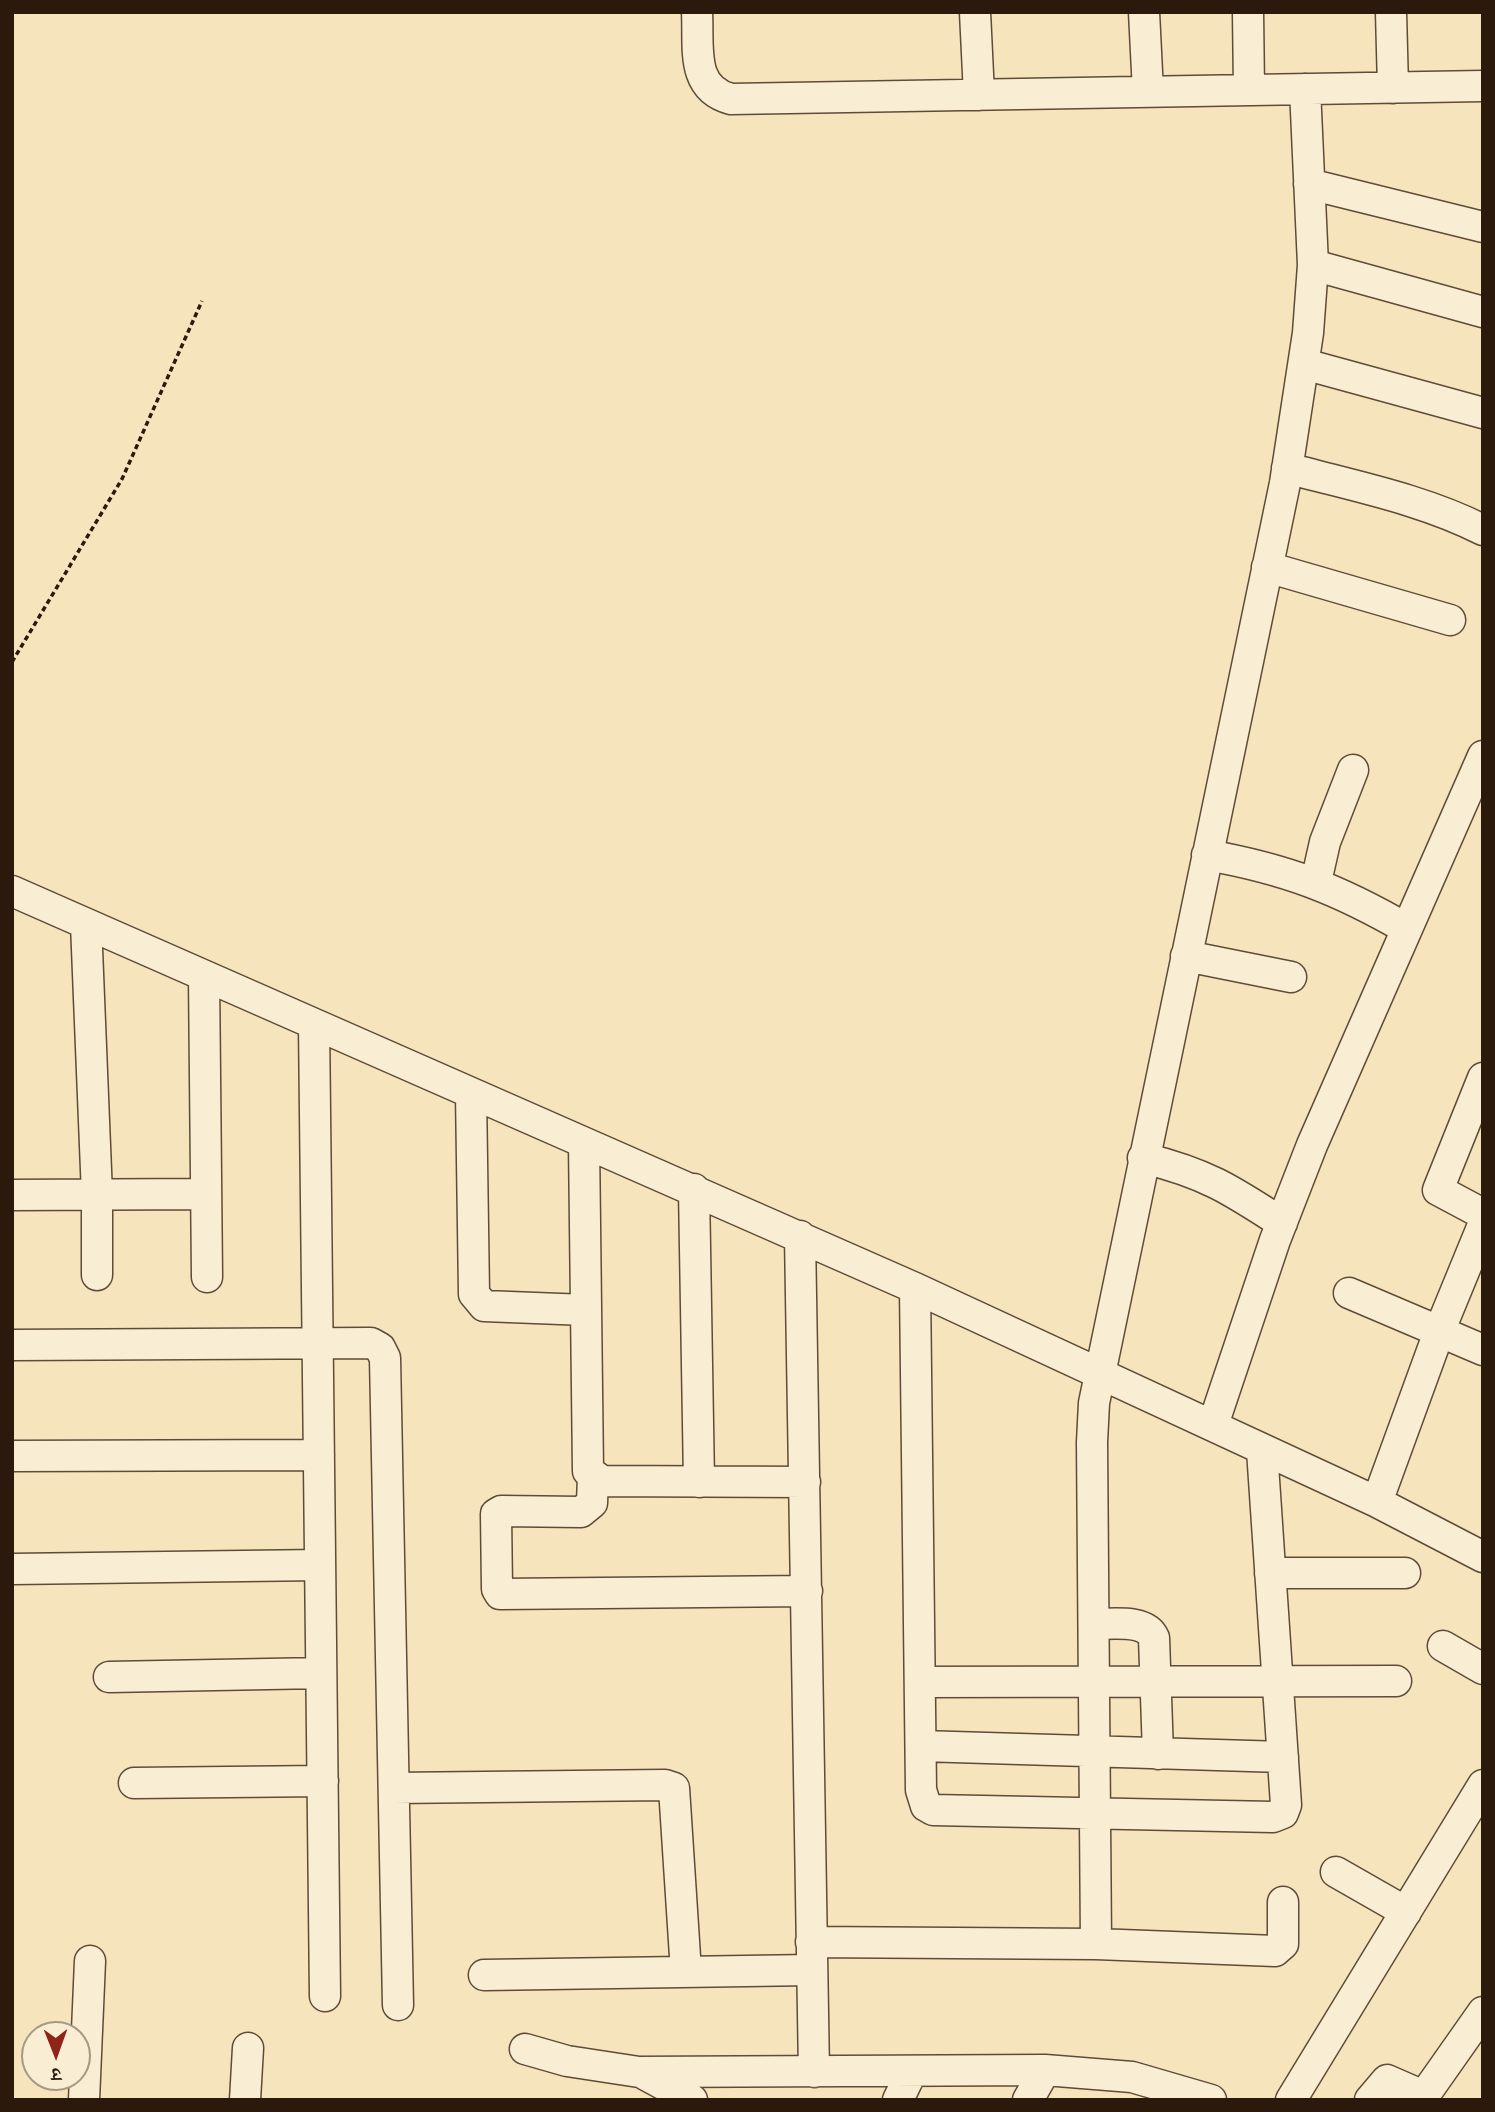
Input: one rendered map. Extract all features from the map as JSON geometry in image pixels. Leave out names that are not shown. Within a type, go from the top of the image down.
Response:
[{"type":"street","points":[[697,12],[699,66],[705,86],[717,95],[731,99],[1483,86]]},
{"type":"street","points":[[975,12],[979,95]]},
{"type":"street","points":[[1144,12],[1148,92]]},
{"type":"street","points":[[1248,12],[1249,90]]},
{"type":"street","points":[[1391,12],[1394,88]]},
{"type":"street","points":[[1096,1944],[1092,1442],[1099,1373],[1268,567],[1304,364],[1313,265],[1304,89]]},
{"type":"street","points":[[1309,184],[1483,227]]},
{"type":"street","points":[[1313,265],[1483,312]]},
{"type":"street","points":[[1304,364],[1483,414]]},
{"type":"street","points":[[1287,468],[1412,502],[1456,516],[1483,530]]},
{"type":"street","points":[[1268,567],[1450,620]]},
{"type":"street","points":[[1213,1425],[1282,1223],[1345,1066],[1483,756]]},
{"type":"street","points":[[1316,882],[1325,842],[1353,770]]},
{"type":"street","points":[[1207,855],[1244,861],[1316,882],[1340,892],[1407,929]]},
{"type":"street","points":[[12,891],[915,1288],[1377,1502],[1483,1557]]},
{"type":"street","points":[[86,923],[97,1195],[97,1275]]},
{"type":"street","points":[[1186,956],[1291,976]]},
{"type":"street","points":[[204,976],[207,1277]]},
{"type":"street","points":[[314,1024],[325,1996]]},
{"type":"street","points":[[1483,1078],[1438,1190],[1483,1214]]},
{"type":"street","points":[[471,1093],[474,1294],[478,1303],[484,1306],[586,1310]]},
{"type":"street","points":[[584,1143],[587,1463],[593,1476],[592,1503],[581,1512],[501,1511],[496,1514],[497,1589],[500,1594],[608,1595],[807,1591]]},
{"type":"street","points":[[1143,1158],[1198,1173],[1219,1182],[1282,1223]]},
{"type":"street","points":[[694,1189],[699,1482]]},
{"type":"street","points":[[12,1195],[206,1194]]},
{"type":"street","points":[[1377,1502],[1439,1332],[1483,1226]]},
{"type":"street","points":[[800,1236],[814,2072]]},
{"type":"street","points":[[915,1288],[920,1746],[922,1799],[926,1806],[933,1810],[1273,1817],[1283,1813],[1286,1805],[1262,1450]]},
{"type":"street","points":[[1349,1293],[1483,1350]]},
{"type":"street","points":[[12,1345],[318,1342],[371,1343],[380,1348],[385,1358],[398,2005]]},
{"type":"street","points":[[12,1457],[319,1455]]},
{"type":"street","points":[[593,1476],[602,1481],[805,1482]]},
{"type":"street","points":[[12,1569],[320,1565]]},
{"type":"street","points":[[1270,1573],[1405,1573]]},
{"type":"street","points":[[1095,1624],[1143,1626],[1151,1630],[1154,1638],[1158,1754]]},
{"type":"street","points":[[1443,1646],[1483,1670]]},
{"type":"street","points":[[109,1677],[321,1673]]},
{"type":"street","points":[[920,1682],[1396,1681]]},
{"type":"street","points":[[920,1746],[1283,1757]]},
{"type":"street","points":[[134,1783],[323,1781]]},
{"type":"street","points":[[394,1788],[665,1785],[674,1788],[686,1972]]},
{"type":"street","points":[[1291,2100],[1483,1785]]},
{"type":"street","points":[[1336,1872],[1406,1912]]},
{"type":"street","points":[[484,1975],[686,1972],[811,1956],[1096,1944],[1275,1951],[1283,1944],[1283,1902]]},
{"type":"street","points":[[84,2100],[90,1961]]},
{"type":"street","points":[[1370,2100],[1387,2080],[1419,2094],[1426,2093],[1483,2012]]},
{"type":"street","points":[[245,2100],[248,2048]]},
{"type":"street","points":[[525,2049],[567,2061],[639,2072],[1045,2070],[1132,2077],[1165,2093],[1211,2100]]},
{"type":"street","points":[[1028,2100],[1045,2070]]},
{"type":"street","points":[[898,2100],[912,2071]]},
{"type":"street","points":[[639,2072],[692,2100]]},
{"type":"path","points":[[12,662],[121,479],[202,301]]}]
